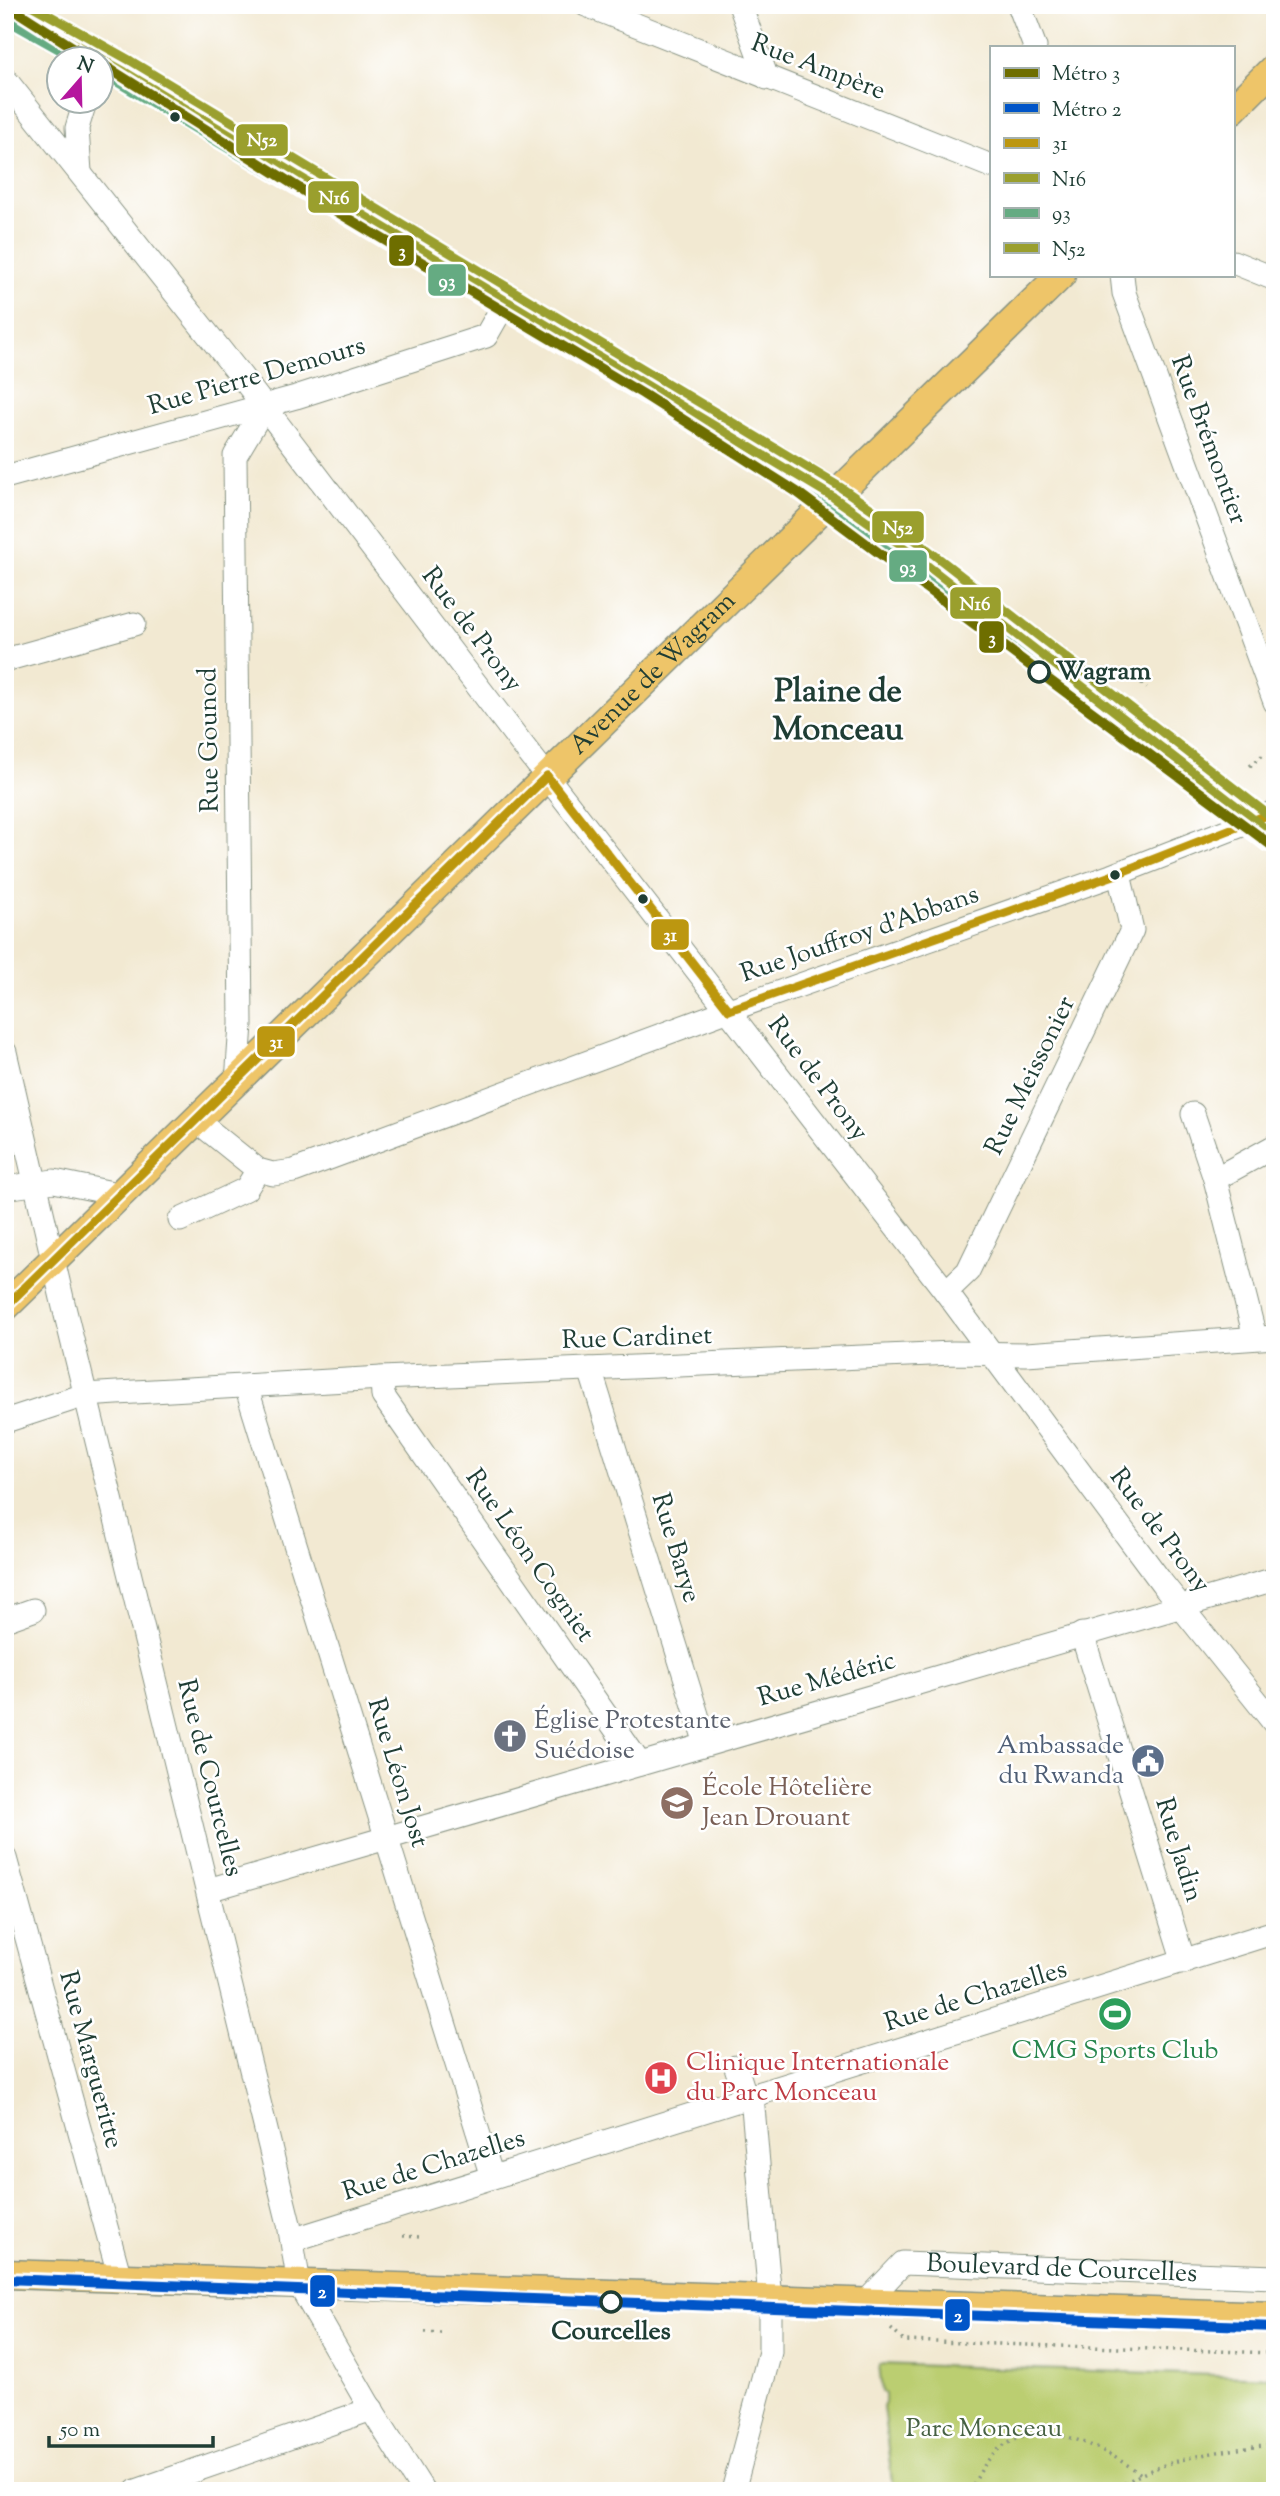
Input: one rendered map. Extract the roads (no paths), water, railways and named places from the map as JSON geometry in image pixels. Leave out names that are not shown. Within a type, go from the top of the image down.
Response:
[{"type":"main road","points":[[15,9],[74,46]]},
{"type":"main road","points":[[1234,107],[1275,67]]},
{"type":"main road","points":[[116,72],[833,497],[897,542],[1268,823]]},
{"type":"main road","name":"Avenue de Wagram","points":[[5,1307],[1060,276]]},
{"type":"main road","name":"Boulevard de Courcelles","points":[[5,2274],[1275,2316]]},
{"type":"street","name":"Rue Ampère","points":[[586,5],[990,166]]},
{"type":"street","points":[[740,5],[767,78]]},
{"type":"street","points":[[1020,5],[1035,46]]},
{"type":"street","name":"Rue de Prony","points":[[5,79],[265,406],[946,1292],[1180,1606],[1275,1724]]},
{"type":"street","points":[[80,172],[77,128],[81,116]]},
{"type":"street","points":[[1234,262],[1275,279]]},
{"type":"street","name":"Rue Brémontier","points":[[1122,276],[1129,305],[1275,702]]},
{"type":"street","name":"Rue Pierre Demours","points":[[5,477],[265,406],[486,336],[506,301]]},
{"type":"street","name":"Rue Gounod","points":[[237,1082],[240,1010],[235,456],[265,406]]},
{"type":"street","points":[[5,660],[134,625]]},
{"type":"street","name":"Rue Jouffroy d'Abbans","points":[[258,1170],[273,1174],[294,1171],[729,1010],[1268,823]]},
{"type":"street","name":"Rue Meissonier","points":[[946,1292],[968,1270],[1132,930],[1119,874]]},
{"type":"street","name":"Rue de Courcelles","points":[[5,1052],[85,1395],[292,2240],[299,2284],[423,2491]]},
{"type":"street","points":[[1193,1114],[1265,1337]]},
{"type":"street","points":[[180,1220],[246,1189],[258,1170],[197,1121]]},
{"type":"street","points":[[1214,1179],[1275,1146]]},
{"type":"street","points":[[5,1188],[54,1181],[122,1195]]},
{"type":"street","name":"Rue Cardinet","points":[[5,1421],[85,1395],[382,1378],[1027,1353],[1265,1337]]},
{"type":"street","name":"Rue Barye","points":[[590,1369],[706,1744]]},
{"type":"street","name":"Rue Léon Cogniet","points":[[382,1378],[383,1396],[640,1764]]},
{"type":"street","name":"Rue Léon Jost","points":[[246,1386],[492,2176]]},
{"type":"street","name":"Rue Médéric","points":[[208,1890],[1275,1579]]},
{"type":"street","points":[[5,1620],[33,1610]]},
{"type":"street","name":"Rue Jadin","points":[[1082,1634],[1184,1962]]},
{"type":"street","name":"Rue Margueritte","points":[[5,1858],[120,2278]]},
{"type":"street","name":"Rue de Chazelles","points":[[292,2240],[1275,1932]]},
{"type":"street","points":[[733,2491],[770,2352],[770,2299],[750,2097],[737,2067]]},
{"type":"street","name":"Boulevard de Courcelles","points":[[864,2303],[903,2263],[1275,2277]]},
{"type":"street","points":[[136,2491],[372,2409]]},
{"type":"metro line","name":"3","points":[[7,5],[71,46]]},
{"type":"metro line","name":"3","points":[[116,73],[334,210],[643,394],[797,492],[1275,848]]},
{"type":"metro line","name":"2","points":[[5,2279],[1275,2327]]},
{"type":"place","name":"Wagram","points":[[1039,672]]},
{"type":"place","name":"Église Protestante Suédoise","points":[[510,1736]]},
{"type":"place","name":"Ambassade du Rwanda","points":[[1148,1761]]},
{"type":"place","name":"École Hôtelière Jean Drouant","points":[[677,1803]]},
{"type":"place","name":"CMG Sports Club","points":[[1115,2014]]},
{"type":"place","name":"Clinique Internationale du Parc Monceau","points":[[661,2078]]},
{"type":"place","name":"Courcelles","points":[[611,2302]]},
{"type":"district","name":"Plaine de Monceau","points":[[838,712]]},
{"type":"park label","name":"Parc Monceau","points":[[984,2429]]}]
